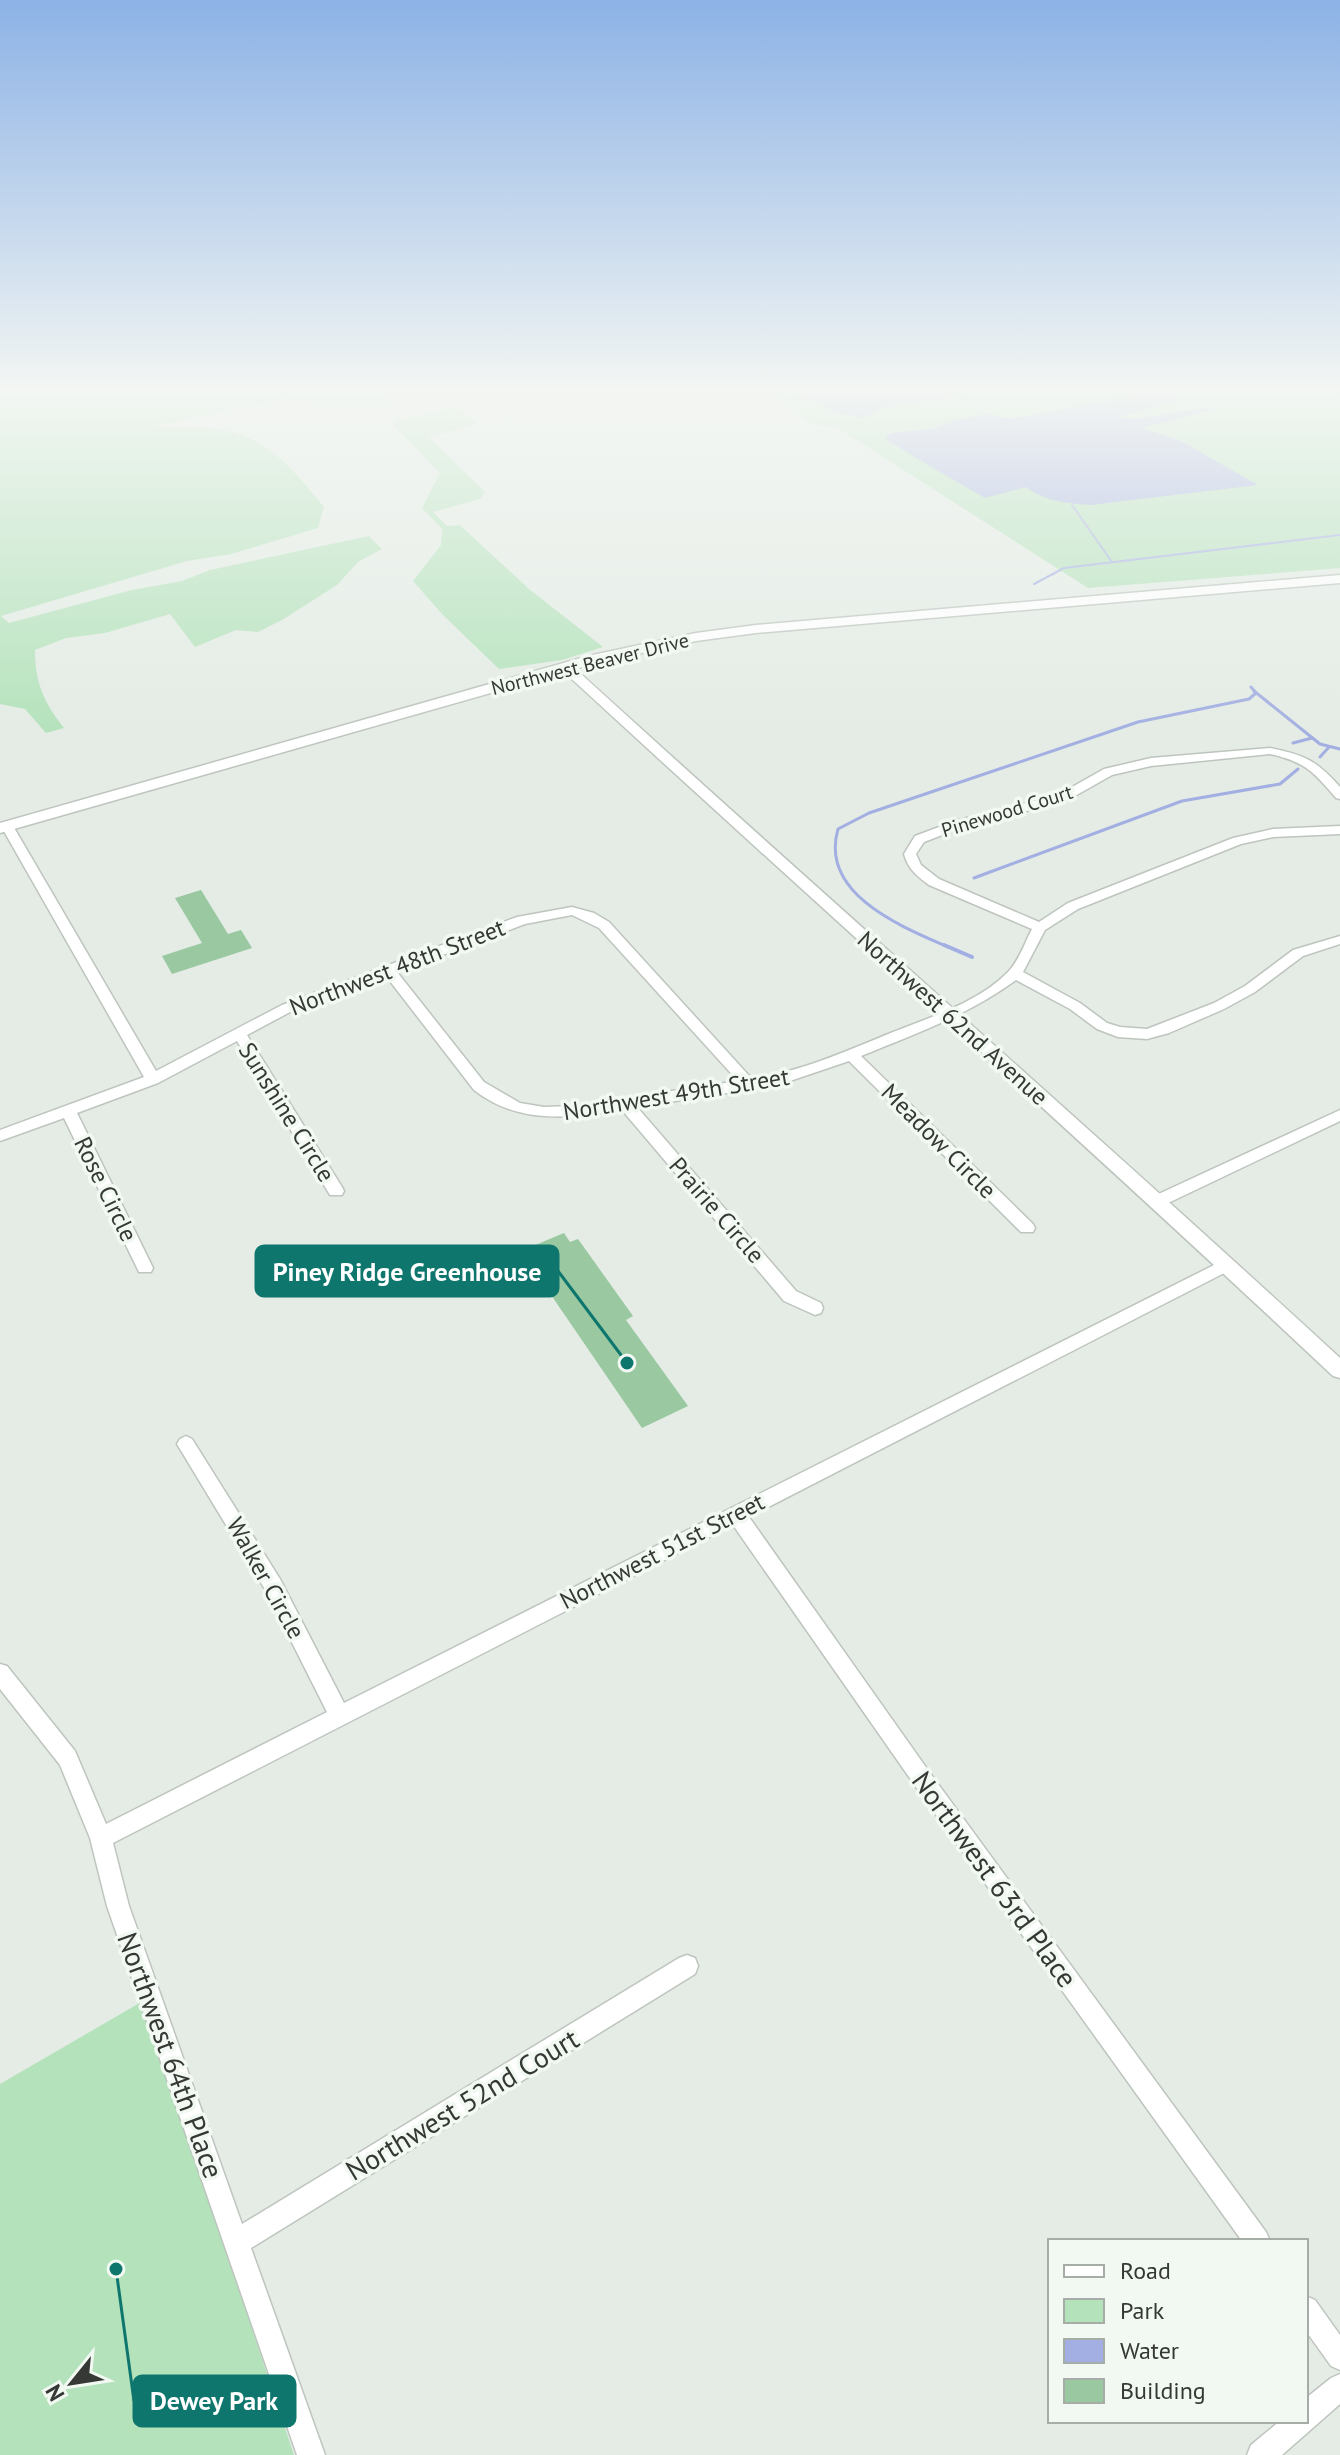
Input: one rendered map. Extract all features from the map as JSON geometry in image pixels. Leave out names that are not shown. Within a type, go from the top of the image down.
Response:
[{"type":"main road","name":"Northwest Beaver Drive","points":[[4,827],[644,647],[744,631],[1340,579]]},
{"type":"street","name":"Northwest 62nd Avenue","points":[[566,667],[1158,1201],[1224,1266],[1340,1370]]},
{"type":"street","name":"Pinewood Court","points":[[1040,927],[919,872],[912,864],[910,854],[919,839],[997,812],[1062,798],[1108,772],[1128,766],[1247,751],[1270,751],[1305,761],[1317,768],[1340,795]]},
{"type":"street","points":[[4,827],[153,1079]]},
{"type":"street","name":"Northwest 49th Street","points":[[389,970],[479,1086],[491,1097],[530,1112],[555,1114],[800,1074],[949,1015],[982,998],[1015,974],[1040,927],[1073,906],[1119,885],[1237,841],[1273,833],[1340,830]]},
{"type":"street","name":"Northwest 48th Street","points":[[0,1136],[153,1079],[287,1008],[522,920],[572,911],[604,925],[747,1082]]},
{"type":"street","points":[[1015,974],[1075,1006],[1102,1026],[1118,1032],[1147,1034],[1164,1030],[1219,1006],[1250,989],[1289,959],[1340,940]]},
{"type":"street","name":"Sunshine Circle","points":[[239,1033],[336,1191]]},
{"type":"street","name":"Meadow Circle","points":[[851,1055],[1027,1228]]},
{"type":"street","name":"Prairie Circle","points":[[625,1103],[790,1296],[815,1308]]},
{"type":"street","name":"Rose Circle","points":[[68,1110],[145,1268]]},
{"type":"street","points":[[1158,1201],[1340,1115]]},
{"type":"street","name":"Northwest 51st Street","points":[[101,1838],[1224,1266]]},
{"type":"street","name":"Walker Circle","points":[[186,1444],[273,1585],[340,1716]]},
{"type":"street","name":"Northwest 63rd Place","points":[[736,1514],[923,1780],[1256,2239]]},
{"type":"street","name":"Northwest 64th Place","points":[[0,1673],[68,1758],[101,1838],[118,1906],[311,2455]]},
{"type":"street","name":"Northwest 52nd Court","points":[[237,2242],[687,1966]]},
{"type":"street","points":[[1308,2312],[1340,2357]]},
{"type":"street","points":[[1308,2414],[1340,2387]]},
{"type":"street","points":[[1261,2455],[1298,2423]]},
{"type":"green space","points":[[0,508],[324,508],[318,528],[231,554],[187,561],[1,616],[9,623],[132,590],[182,581],[210,570],[369,536],[382,549],[358,562],[337,585],[258,632],[236,630],[195,647],[170,614],[105,633],[66,638],[35,650],[42,692],[64,728],[46,733],[25,709],[0,704]]},
{"type":"green space","points":[[422,508],[449,508],[433,512],[447,526],[460,525],[529,589],[603,647],[562,660],[499,669],[413,581],[441,545],[442,529]]},
{"type":"green space","points":[[962,508],[1340,508],[1340,568],[1088,588]]},
{"type":"green space","points":[[143,2001],[294,2455],[0,2455],[0,2084]]},
{"type":"building","points":[[201,890],[228,934],[241,930],[252,948],[172,974],[162,956],[202,943],[175,898]]},
{"type":"building","points":[[564,1233],[570,1242],[578,1239],[633,1316],[626,1320],[688,1406],[642,1428],[521,1251]]},
{"type":"waterway","points":[[1074,508],[1112,562]]},
{"type":"waterway","points":[[1034,584],[1064,568],[1340,535]]},
{"type":"waterway","points":[[1251,687],[1255,692]]},
{"type":"waterway","points":[[948,947],[888,918],[852,890],[841,872],[835,852],[838,829],[869,813],[1138,722],[1249,699],[1255,692]]},
{"type":"waterway","points":[[1255,692],[1320,744],[1340,749]]},
{"type":"waterway","points":[[1293,743],[1312,738]]},
{"type":"waterway","points":[[1320,757],[1329,747]]},
{"type":"waterway","points":[[974,878],[1182,801],[1280,784],[1298,769]]},
{"type":"waterway","points":[[944,945],[972,957]]},
{"type":"place","name":"Piney Ridge Greenhouse","points":[[627,1363]]},
{"type":"place","name":"Dewey Park","points":[[116,2269]]}]
